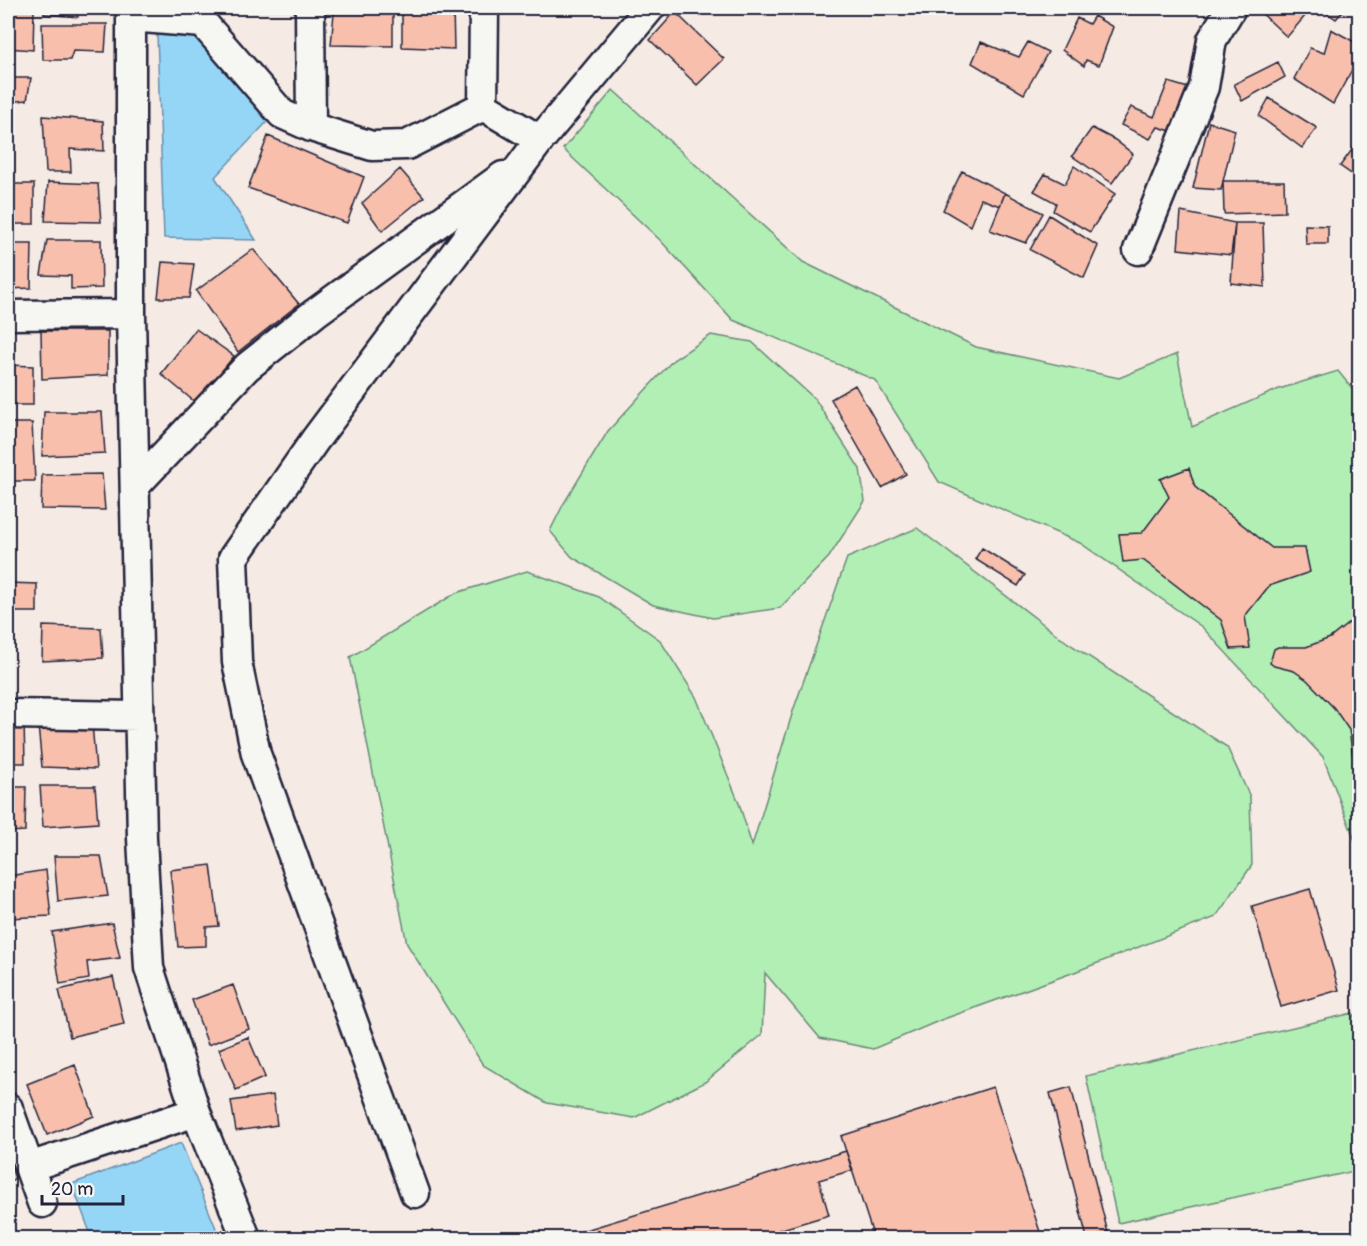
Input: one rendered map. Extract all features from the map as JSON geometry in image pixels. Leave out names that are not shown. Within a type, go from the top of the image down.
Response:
[{"type":"street","points":[[310,8],[311,127]]},
{"type":"street","points":[[483,106],[484,8]]},
{"type":"street","points":[[415,1193],[256,754],[237,662],[233,558],[315,440],[534,148],[650,8]]},
{"type":"street","points":[[1138,250],[1204,87],[1212,40],[1231,8]]},
{"type":"street","points":[[246,1239],[196,1112],[149,968],[142,838],[131,314],[131,12],[203,23],[282,114],[311,127],[372,146],[407,145],[483,106]]},
{"type":"street","points":[[483,106],[534,148]]},
{"type":"street","points":[[135,486],[247,368],[315,313],[534,148]]},
{"type":"street","points":[[8,315],[131,314]]},
{"type":"street","points":[[8,714],[139,716]]},
{"type":"street","points":[[8,1108],[42,1203]]},
{"type":"street","points":[[29,1167],[196,1112]]},
{"type":"green space","points":[[613,90],[803,262],[976,347],[1119,378],[1177,354],[1192,427],[1279,389],[1338,371],[1360,398],[1359,851],[1323,757],[1202,627],[1080,543],[939,482],[875,380],[733,320],[660,240],[563,149]]},
{"type":"green space","points":[[711,335],[752,342],[815,399],[860,469],[865,501],[829,557],[780,608],[713,618],[653,605],[572,557],[550,531],[564,503],[608,431],[673,360]]},
{"type":"green space","points":[[917,528],[1068,643],[1227,747],[1250,797],[1252,865],[1216,917],[1072,973],[941,1020],[873,1049],[820,1038],[765,973],[762,1035],[705,1082],[634,1118],[547,1103],[483,1065],[407,944],[350,657],[456,593],[527,571],[599,597],[660,640],[696,697],[739,803],[752,846],[793,711],[847,558]]},
{"type":"green space","points":[[1353,1013],[1360,1036],[1359,1170],[1118,1223],[1086,1076]]},
{"type":"water","points":[[157,33],[193,33],[268,121],[215,177],[256,240],[164,238]]},
{"type":"water","points":[[181,1143],[220,1238],[92,1238],[72,1184]]},
{"type":"building","points":[[8,8],[34,8],[33,50],[8,48]]},
{"type":"building","points":[[44,8],[76,8],[78,17],[44,14]]},
{"type":"building","points":[[402,8],[453,8],[454,49],[402,47]]},
{"type":"building","points":[[1256,8],[1312,8],[1287,37]]},
{"type":"building","points":[[1320,8],[1346,8],[1336,19]]},
{"type":"building","points":[[393,12],[393,46],[331,45],[334,13]]},
{"type":"building","points":[[675,12],[724,59],[697,85],[650,40]]},
{"type":"building","points":[[1094,16],[1113,27],[1099,65],[1086,60],[1084,66],[1062,50],[1077,18],[1089,24]]},
{"type":"building","points":[[42,24],[107,24],[105,52],[73,51],[70,60],[43,60]]},
{"type":"building","points":[[1331,29],[1360,45],[1360,55],[1333,104],[1294,79],[1310,48],[1324,53]]},
{"type":"building","points":[[981,42],[1019,57],[1028,42],[1048,52],[1024,94],[972,63]]},
{"type":"building","points":[[1278,62],[1285,77],[1242,101],[1234,84]]},
{"type":"building","points":[[8,78],[31,78],[27,100],[8,102]]},
{"type":"building","points":[[1168,82],[1188,88],[1174,132],[1158,127],[1150,139],[1121,125],[1131,107],[1154,117]]},
{"type":"building","points":[[1269,98],[1317,128],[1302,148],[1259,116]]},
{"type":"building","points":[[43,116],[103,121],[104,151],[70,149],[71,172],[46,172]]},
{"type":"building","points":[[1209,122],[1235,130],[1221,190],[1193,188]]},
{"type":"building","points":[[1092,128],[1115,140],[1133,154],[1112,183],[1072,156]]},
{"type":"building","points":[[268,136],[364,177],[347,223],[248,188]]},
{"type":"building","points":[[1360,139],[1360,180],[1340,166]]},
{"type":"building","points":[[1074,166],[1115,194],[1090,232],[1053,211],[1056,203],[1034,191],[1045,174],[1065,184]]},
{"type":"building","points":[[400,169],[424,197],[382,231],[362,203]]},
{"type":"building","points":[[962,171],[1005,193],[1000,206],[981,199],[970,226],[943,210]]},
{"type":"building","points":[[1223,181],[1284,181],[1285,212],[1224,214]]},
{"type":"building","points":[[48,182],[98,184],[101,222],[45,221]]},
{"type":"building","points":[[8,184],[34,184],[34,224],[8,224]]},
{"type":"building","points":[[1005,193],[1043,213],[1026,243],[990,230]]},
{"type":"building","points":[[1181,212],[1235,223],[1231,255],[1178,249]]},
{"type":"building","points":[[1049,215],[1098,246],[1084,278],[1030,250]]},
{"type":"building","points":[[1235,223],[1263,223],[1265,287],[1231,283]]},
{"type":"building","points":[[1305,225],[1328,226],[1328,244],[1306,244]]},
{"type":"building","points":[[47,240],[101,240],[102,288],[71,289],[71,276],[41,275]]},
{"type":"building","points":[[8,244],[32,244],[31,288],[8,289]]},
{"type":"building","points":[[253,249],[299,304],[238,352],[196,291]]},
{"type":"building","points":[[162,262],[194,264],[189,298],[158,298]]},
{"type":"building","points":[[196,329],[234,356],[196,403],[161,374]]},
{"type":"building","points":[[41,331],[108,331],[108,375],[42,379]]},
{"type":"building","points":[[8,365],[33,366],[33,405],[8,405]]},
{"type":"building","points":[[855,385],[906,474],[882,488],[831,399]]},
{"type":"building","points":[[44,412],[102,412],[105,453],[42,456]]},
{"type":"building","points":[[8,423],[32,423],[35,481],[8,481]]},
{"type":"building","points":[[1189,468],[1195,487],[1272,548],[1305,548],[1310,572],[1269,586],[1245,616],[1250,648],[1231,649],[1221,620],[1143,560],[1123,562],[1119,534],[1142,533],[1169,497],[1160,479]]},
{"type":"building","points":[[102,474],[105,510],[41,509],[42,475]]},
{"type":"building","points":[[982,548],[1025,575],[1018,586],[975,559]]},
{"type":"building","points":[[8,583],[37,584],[37,612],[8,612]]},
{"type":"building","points":[[1360,614],[1360,775],[1357,775],[1349,730],[1334,708],[1307,680],[1294,671],[1270,663],[1274,649],[1306,647],[1330,638]]},
{"type":"building","points":[[43,626],[101,628],[103,658],[42,661]]},
{"type":"building","points":[[24,722],[25,763],[8,763],[8,723]]},
{"type":"building","points":[[92,724],[96,769],[42,767],[38,725]]},
{"type":"building","points":[[40,786],[95,786],[98,823],[43,827]]},
{"type":"building","points":[[8,787],[26,787],[25,831],[8,832]]},
{"type":"building","points":[[54,856],[101,856],[108,896],[58,901]]},
{"type":"building","points":[[211,865],[219,926],[206,927],[206,946],[178,947],[170,870]]},
{"type":"building","points":[[46,870],[51,916],[8,918],[8,876]]},
{"type":"building","points":[[1310,889],[1339,990],[1281,1007],[1252,906]]},
{"type":"building","points":[[112,923],[120,958],[87,962],[89,979],[60,984],[52,932]]},
{"type":"building","points":[[113,977],[124,1024],[70,1037],[59,990]]},
{"type":"building","points":[[233,985],[249,1029],[208,1045],[192,1000]]},
{"type":"building","points":[[248,1037],[265,1077],[236,1090],[219,1049]]},
{"type":"building","points":[[75,1065],[94,1116],[47,1135],[27,1084]]},
{"type":"building","points":[[993,1087],[1042,1238],[874,1238],[841,1136]]},
{"type":"building","points":[[1071,1087],[1108,1233],[1088,1238],[1050,1093]]},
{"type":"building","points":[[273,1095],[277,1125],[236,1131],[231,1101]]},
{"type":"building","points":[[846,1151],[853,1170],[819,1180],[829,1215],[752,1238],[559,1238]]},
{"type":"building","points":[[8,1160],[15,1178],[8,1183]]},
{"type":"building","points":[[1132,1232],[1133,1238],[1089,1238]]}]
